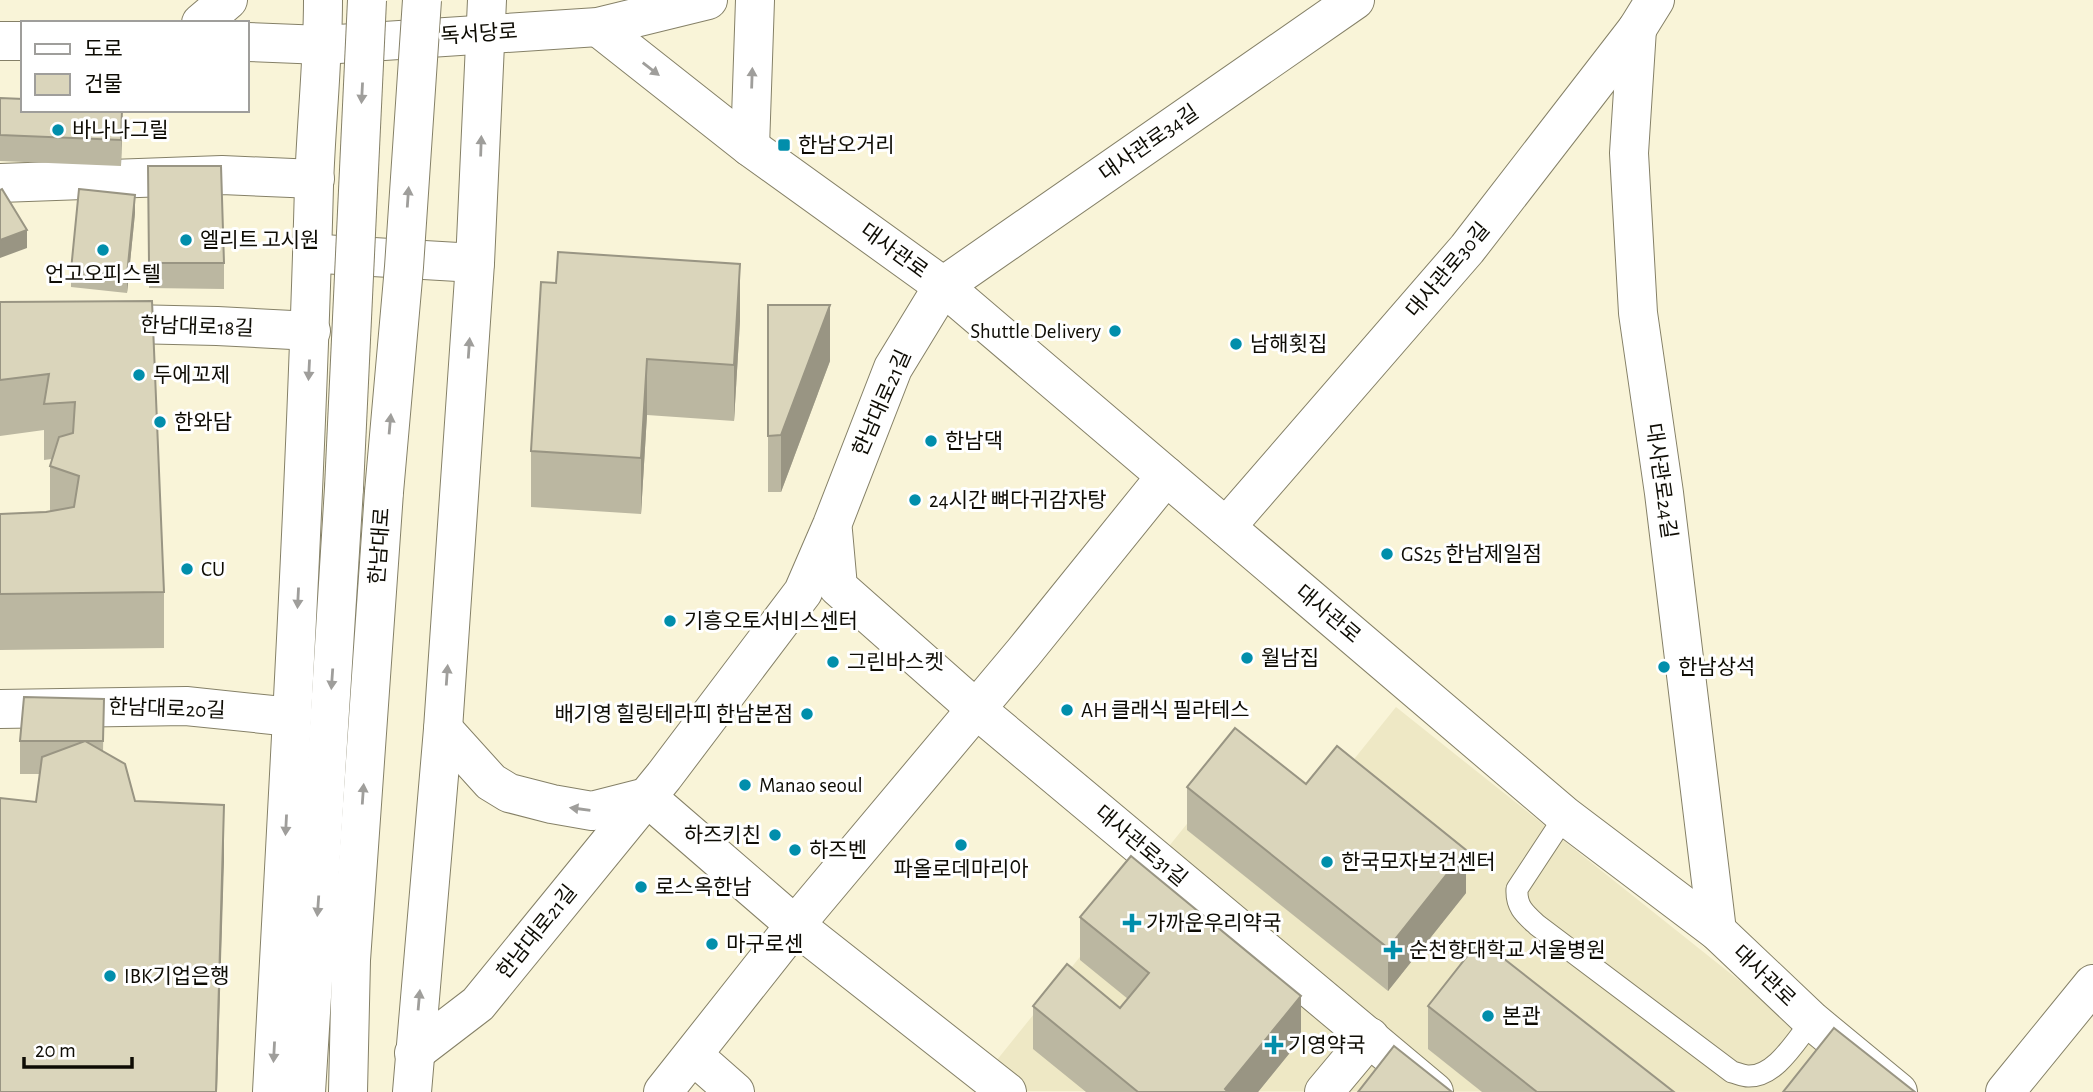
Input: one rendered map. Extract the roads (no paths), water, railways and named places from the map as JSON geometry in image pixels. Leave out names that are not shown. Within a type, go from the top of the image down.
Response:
[{"type":"street","points":[[203,21],[228,0]]},
{"type":"street","points":[[272,1092],[311,331],[314,179],[324,0]]},
{"type":"street","name":"한남대로","points":[[306,1092],[344,488],[367,0]]},
{"type":"street","name":"한남대로","points":[[348,1092],[351,960],[422,0]]},
{"type":"street","name":"독서당로","points":[[248,42],[323,45],[486,17],[598,27],[708,0]]},
{"type":"street","points":[[750,147],[755,0]]},
{"type":"street","name":"대사관로34길","points":[[943,286],[1355,0]]},
{"type":"street","name":"대사관로30길","points":[[1226,527],[1467,249],[1646,14]]},
{"type":"street","name":"대사관로24길","points":[[1646,14],[1629,153],[1638,313],[1664,493],[1717,931]]},
{"type":"street","points":[[411,1092],[443,729],[475,263],[486,17]]},
{"type":"street","name":"대사관로","points":[[598,27],[750,147],[943,286],[1565,816],[1717,931],[1812,1021],[1898,1092]]},
{"type":"street","points":[[0,41],[21,41]]},
{"type":"street","points":[[0,183],[222,174],[314,179]]},
{"type":"street","points":[[313,253],[475,263]]},
{"type":"street","name":"한남대로21길","points":[[414,1053],[478,1004],[646,797],[803,592],[893,368],[943,286]]},
{"type":"street","name":"한남대로18길","points":[[0,321],[311,331]]},
{"type":"street","points":[[663,1092],[795,925],[1166,476]]},
{"type":"street","name":"한남대로21길","points":[[832,525],[838,587],[976,709]]},
{"type":"street","name":"한남대로20길","points":[[0,709],[186,706],[292,717]]},
{"type":"street","name":"대사관로31길","points":[[976,709],[1434,1092]]},
{"type":"street","points":[[443,729],[491,782],[509,793],[592,811],[646,797],[795,925],[1007,1092]]},
{"type":"street","points":[[2005,1092],[2093,984]]},
{"type":"street","points":[[1324,1092],[1370,1037]]},
{"type":"street","points":[[692,1055],[734,1092]]},
{"type":"lane","points":[[1565,816],[1517,890],[1521,911],[1537,925],[1732,1072],[1749,1076],[1766,1072],[1780,1060],[1812,1021]]},
{"type":"place","name":"바나나그릴","points":[[58,130]]},
{"type":"place","name":"한남오거리","points":[[784,145]]},
{"type":"place","name":"엘리트 고시원","points":[[186,240]]},
{"type":"place","name":"언고오피스텔","points":[[103,250]]},
{"type":"place","name":"Shuttle Delivery","points":[[1115,331]]},
{"type":"place","name":"남해횟집","points":[[1236,344]]},
{"type":"place","name":"두에꼬제","points":[[139,375]]},
{"type":"place","name":"한와담","points":[[160,422]]},
{"type":"place","name":"한남댁","points":[[931,441]]},
{"type":"place","name":"24시간 뼈다귀감자탕","points":[[915,500]]},
{"type":"place","name":"GS25 한남제일점","points":[[1387,554]]},
{"type":"place","name":"CU","points":[[187,569]]},
{"type":"place","name":"기흥오토서비스센터","points":[[670,621]]},
{"type":"place","name":"월남집","points":[[1247,658]]},
{"type":"place","name":"그린바스켓","points":[[833,662]]},
{"type":"place","name":"한남상석","points":[[1664,667]]},
{"type":"place","name":"AH 클래식 필라테스","points":[[1067,710]]},
{"type":"place","name":"배기영 힐링테라피 한남본점","points":[[807,714]]},
{"type":"place","name":"Manao seoul","points":[[745,785]]},
{"type":"place","name":"하즈키친","points":[[775,835]]},
{"type":"place","name":"파올로데마리아","points":[[961,845]]},
{"type":"place","name":"하즈벤","points":[[795,850]]},
{"type":"place","name":"한국모자보건센터","points":[[1327,862]]},
{"type":"place","name":"로스옥한남","points":[[641,887]]},
{"type":"place","name":"가까운우리약국","points":[[1132,923]]},
{"type":"place","name":"마구로센","points":[[712,944]]},
{"type":"place","name":"순천향대학교 서울병원","points":[[1393,950]]},
{"type":"place","name":"IBK기업은행","points":[[110,976]]},
{"type":"place","name":"본관","points":[[1488,1016]]},
{"type":"place","name":"기영약국","points":[[1274,1045]]}]
